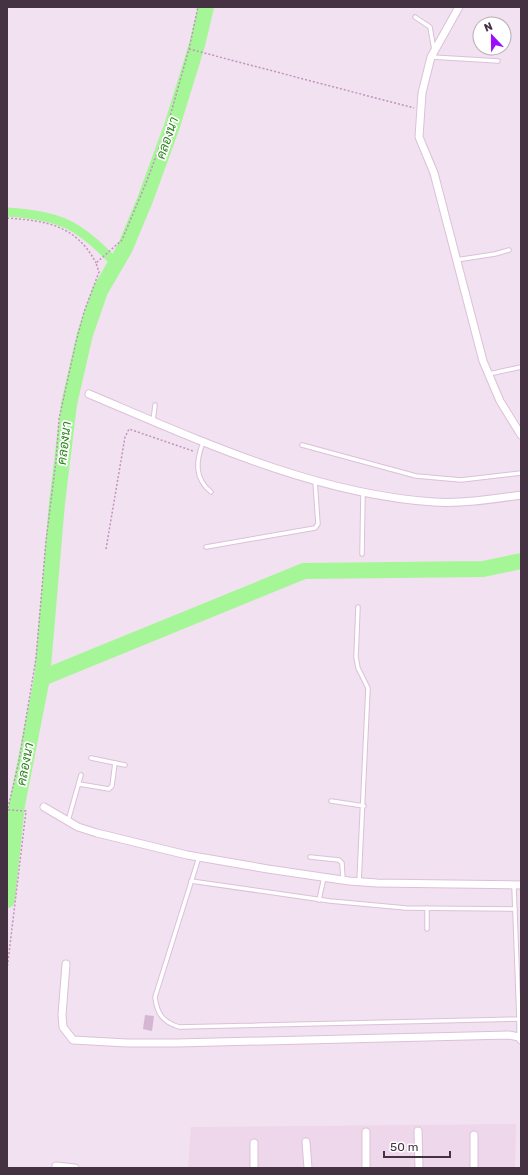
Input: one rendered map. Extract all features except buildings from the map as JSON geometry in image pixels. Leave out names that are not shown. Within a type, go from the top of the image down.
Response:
[{"type":"street","points":[[459,7],[432,54],[419,110],[419,137],[434,173],[455,260],[483,361],[500,401],[521,435]]},
{"type":"street","points":[[89,394],[203,442],[315,481],[363,493],[435,502],[521,495]]},
{"type":"street","points":[[44,807],[68,822],[97,833],[141,845],[199,857],[359,882],[518,886]]},
{"type":"street","points":[[66,964],[62,1015],[63,1027],[73,1040],[127,1043],[177,1043],[502,1035],[520,1038]]},
{"type":"street","points":[[418,1131],[419,1168]]},
{"type":"street","points":[[366,1132],[366,1168]]},
{"type":"street","points":[[474,1135],[474,1168]]},
{"type":"street","points":[[306,1142],[308,1168]]},
{"type":"street","points":[[254,1143],[254,1168]]},
{"type":"street","points":[[56,1166],[75,1168]]},
{"type":"lane","points":[[415,17],[430,27],[432,54],[498,61]]},
{"type":"lane","points":[[455,260],[495,254],[509,250]]},
{"type":"lane","points":[[488,375],[521,367]]},
{"type":"lane","points":[[153,421],[155,404]]},
{"type":"lane","points":[[203,442],[197,459],[198,472],[204,486],[211,492]]},
{"type":"lane","points":[[302,445],[416,476],[461,480],[521,473]]},
{"type":"lane","points":[[206,547],[315,528],[318,524],[315,481]]},
{"type":"lane","points":[[362,554],[363,493]]},
{"type":"lane","points":[[358,606],[356,656],[358,668],[368,688],[364,806],[359,882]]},
{"type":"lane","points":[[91,758],[125,764]]},
{"type":"lane","points":[[79,784],[111,788],[115,763]]},
{"type":"lane","points":[[68,822],[81,775]]},
{"type":"lane","points":[[331,801],[364,806]]},
{"type":"lane","points":[[199,857],[155,997],[160,1016],[169,1024],[179,1027],[519,1019]]},
{"type":"lane","points":[[310,857],[339,860],[342,863],[343,880]]},
{"type":"lane","points":[[319,900],[324,877]]},
{"type":"lane","points":[[191,881],[319,900],[406,908],[515,909]]},
{"type":"lane","points":[[518,886],[515,909],[520,1038]]},
{"type":"lane","points":[[427,908],[427,929]]},
{"type":"path","points":[[96,263],[122,240],[131,219],[167,127],[189,49],[198,7]]},
{"type":"path","points":[[189,49],[419,110]]},
{"type":"path","points":[[7,218],[54,224],[67,231],[85,245],[96,263],[99,272],[78,335],[59,419],[56,460],[46,541],[36,658],[19,761],[7,812]]},
{"type":"path","points":[[106,549],[125,437],[129,429],[199,453]]},
{"type":"path","points":[[7,970],[26,811],[8,810]]},
{"type":"shaded area","points":[[516,1124],[515,1168],[188,1168],[191,1127]]},
{"type":"waterway","name":"คลองนา","points":[[7,900],[17,805],[42,678],[57,503],[69,404],[85,334],[100,291],[125,248],[145,200],[172,126],[197,45],[206,7]]},
{"type":"waterway","points":[[7,212],[42,216],[68,224],[91,240],[116,264]]},
{"type":"waterway","points":[[42,678],[304,571],[483,569],[521,561]]}]
